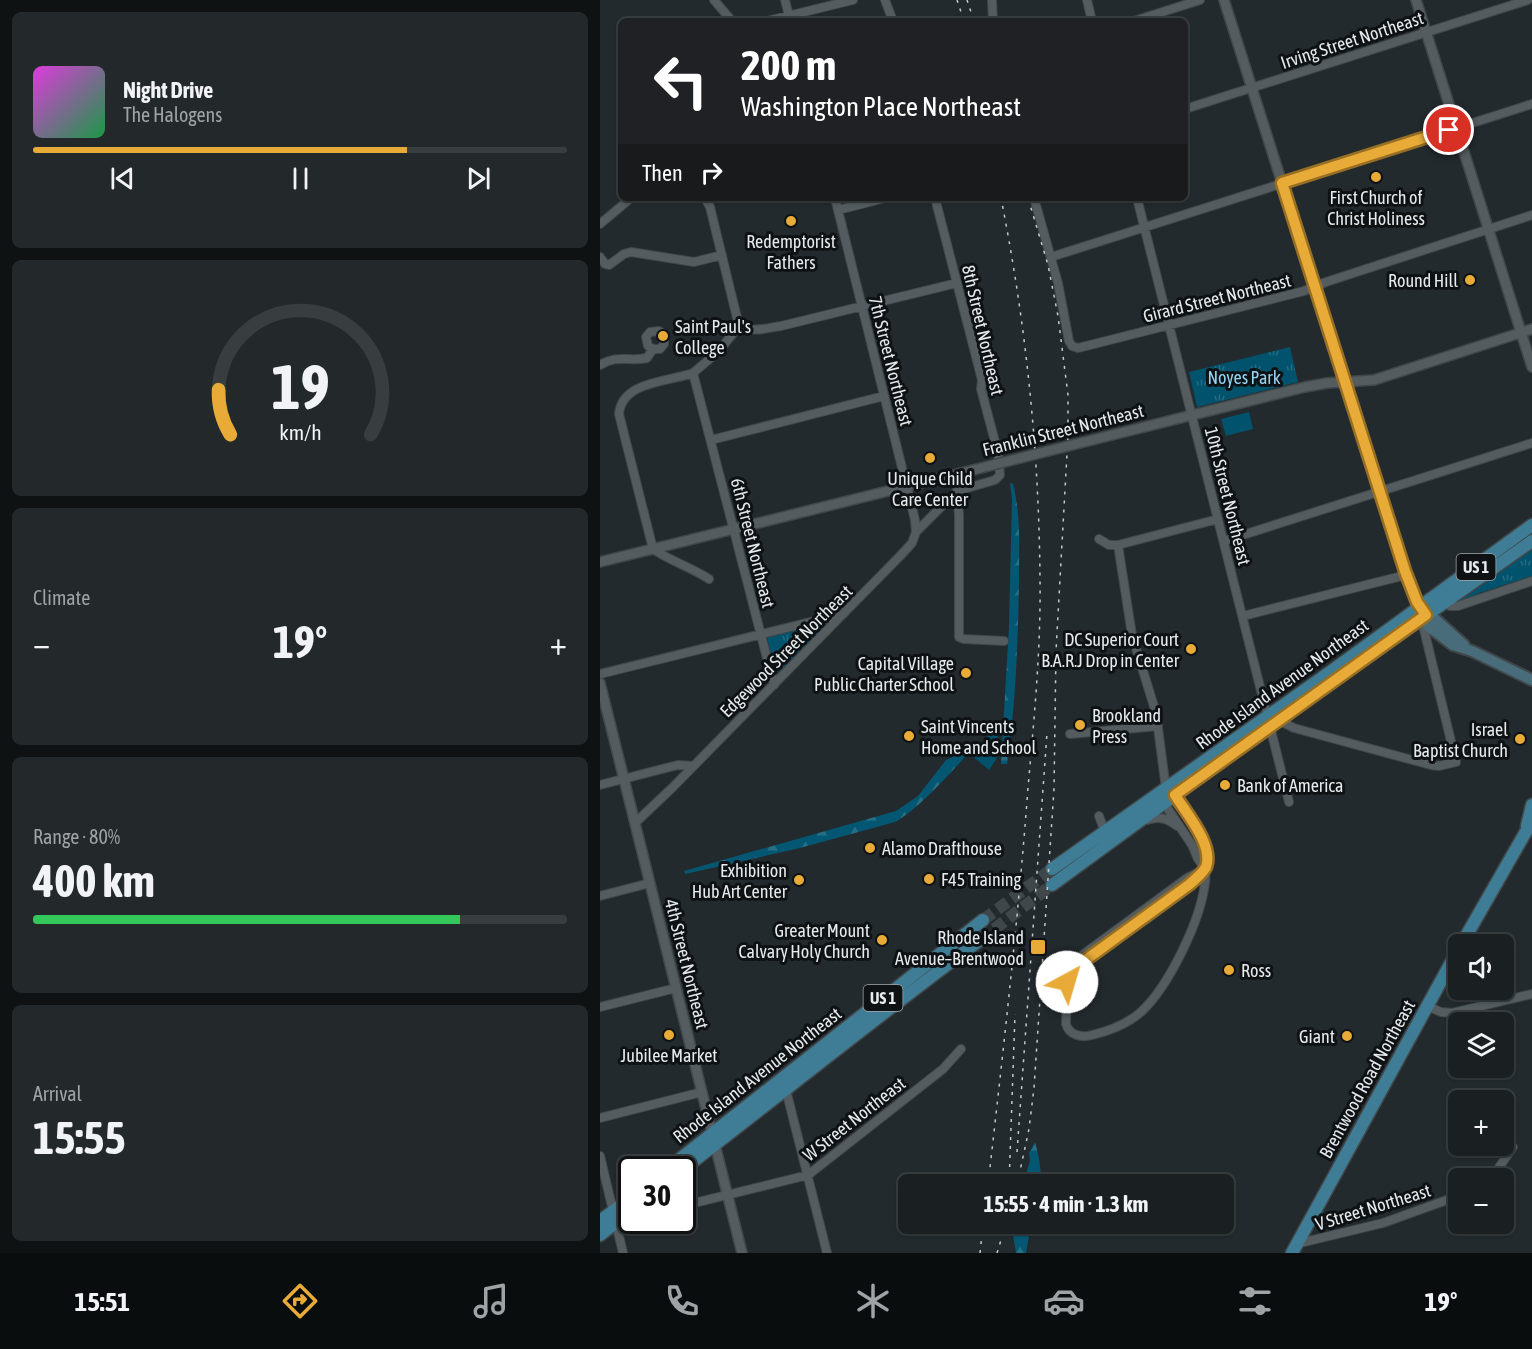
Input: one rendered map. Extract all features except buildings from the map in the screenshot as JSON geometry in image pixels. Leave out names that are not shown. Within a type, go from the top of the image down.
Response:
[{"type":"main road","name":"Rhode Island Avenue Northeast","points":[[1052,869],[1105,832],[1171,792],[1273,720],[1422,613],[1532,525]]},
{"type":"main road","name":"Rhode Island Avenue Northeast","points":[[1422,613],[1444,602],[1532,541]]},
{"type":"main road","points":[[1422,613],[1434,618],[1472,651],[1532,680]]},
{"type":"main road","name":"Rhode Island Avenue Northeast","points":[[1052,885],[1164,803],[1171,792]]},
{"type":"main road","points":[[1467,934],[1530,823],[1532,805]]},
{"type":"main road","name":"Rhode Island Avenue Northeast","points":[[696,1156],[714,1139],[983,920]]},
{"type":"main road","name":"Rhode Island Avenue Northeast","points":[[784,1083],[980,940]]},
{"type":"main road","name":"Brentwood Road Northeast","points":[[1285,1253],[1298,1248],[1307,1226],[1448,968]]},
{"type":"main road","name":"Rhode Island Avenue Northeast","points":[[688,1156],[714,1139]]},
{"type":"main road","points":[[600,1235],[618,1213]]},
{"type":"main road","points":[[600,1221],[618,1216]]},
{"type":"street","points":[[714,0],[729,18]]},
{"type":"street","points":[[786,0],[790,18]]},
{"type":"street","points":[[793,18],[853,0]]},
{"type":"street","points":[[885,0],[892,18]]},
{"type":"street","points":[[992,0],[993,18]]},
{"type":"street","points":[[1087,0],[1091,18]]},
{"type":"street","points":[[1143,18],[1200,0]]},
{"type":"street","points":[[1224,0],[1406,575],[1422,613],[1456,762],[1439,766],[1431,765],[1294,728],[1273,720]]},
{"type":"street","points":[[1416,0],[1532,367]]},
{"type":"street","name":"Irving Street Northeast","points":[[1188,109],[1528,0]]},
{"type":"street","points":[[1035,201],[1052,256],[1532,104]]},
{"type":"street","points":[[600,224],[627,201]]},
{"type":"street","points":[[707,201],[740,326],[746,329],[781,326],[957,283]]},
{"type":"street","name":"7th Street Northeast","points":[[836,201],[916,522],[916,532]]},
{"type":"street","points":[[838,210],[873,201]]},
{"type":"street","name":"8th Street Northeast","points":[[936,201],[982,380],[981,389],[1000,469]]},
{"type":"street","name":"10th Street Northeast","points":[[1138,201],[1243,616],[1273,720],[1289,802]]},
{"type":"street","name":"Girard Street Northeast","points":[[1052,256],[1069,341],[1072,346],[1078,348],[1278,299],[1532,215]]},
{"type":"street","points":[[600,257],[605,264],[609,265],[624,254],[631,252],[694,262],[722,255]]},
{"type":"street","points":[[709,579],[695,569],[662,556],[653,549],[634,478],[620,408],[630,391],[693,373],[718,352],[740,326]]},
{"type":"street","name":"Franklin Street Northeast","points":[[600,562],[1305,387],[1374,380],[1532,329]]},
{"type":"street","points":[[600,365],[617,357],[632,360],[647,358],[653,350]]},
{"type":"street","name":"6th Street Northeast","points":[[693,373],[774,685]]},
{"type":"street","points":[[711,440],[884,396]]},
{"type":"street","points":[[1224,541],[1532,442]]},
{"type":"street","name":"Edgewood Street Northeast","points":[[635,823],[910,546],[916,532],[952,496],[962,489],[995,480],[1000,469]]},
{"type":"street","points":[[952,496],[957,502],[959,514],[960,637],[962,639],[1004,641]]},
{"type":"street","points":[[1099,540],[1118,545],[1218,519]]},
{"type":"street","points":[[1118,545],[1132,635],[1155,707],[1171,792],[1202,838],[1208,859],[1199,907],[1184,948],[1163,983],[1141,1012],[1117,1027],[1086,1037],[1076,1035],[1067,1029],[1067,976],[1181,890],[1205,869]]},
{"type":"street","points":[[1243,616],[1406,575]]},
{"type":"street","points":[[1444,602],[1454,607],[1532,581]]},
{"type":"street","points":[[600,674],[843,614]]},
{"type":"street","name":"4th Street Northeast","points":[[600,682],[742,1253]]},
{"type":"street","points":[[1070,734],[1158,726]]},
{"type":"street","points":[[600,785],[678,765],[693,766]]},
{"type":"street","points":[[1164,803],[1205,869]]},
{"type":"street","points":[[1099,816],[1105,832]]},
{"type":"street","points":[[1134,824],[1161,817],[1174,824],[1185,834]]},
{"type":"street","points":[[600,896],[650,883]]},
{"type":"street","points":[[600,1007],[676,988]]},
{"type":"street","points":[[1427,1006],[1441,1012],[1452,1013],[1532,994]]},
{"type":"street","name":"W Street Northeast","points":[[696,1203],[808,1174],[943,1070],[961,1049]]},
{"type":"street","points":[[784,1083],[827,1253]]},
{"type":"street","points":[[600,1118],[702,1092]]},
{"type":"street","points":[[600,1156],[624,1253]]},
{"type":"street","name":"V Street Northeast","points":[[1298,1248],[1383,1223],[1448,1200]]},
{"type":"green space","name":"Noyes Park","points":[[1290,347],[1298,382],[1197,407],[1189,372]]},
{"type":"green space","points":[[1249,412],[1253,429],[1226,436],[1221,419]]},
{"type":"green space","points":[[1010,483],[1013,484],[1016,496],[1018,519],[1018,626],[1010,741],[1007,764],[1001,764],[1009,626],[1012,499]]},
{"type":"green space","points":[[1532,550],[1532,576],[1479,593],[1462,602],[1456,602]]},
{"type":"green space","points":[[823,624],[823,628],[780,671],[775,672],[767,637]]},
{"type":"green space","points":[[995,728],[998,732],[997,758],[989,770],[970,754]]},
{"type":"green space","points":[[966,751],[969,752],[934,790],[895,822],[800,848],[685,874],[684,871],[896,811],[918,796],[946,760]]},
{"type":"green space","points":[[1035,1142],[1041,1174],[1027,1174],[1030,1161],[1029,1153]]},
{"type":"green space","points":[[1029,1234],[1026,1253],[1016,1253],[1013,1235]]},
{"type":"tunnel","points":[[983,920],[1052,869]]},
{"type":"tunnel","points":[[980,940],[1052,885]]},
{"type":"railway","points":[[957,0],[963,18]]},
{"type":"railway","points":[[967,0],[973,18]]},
{"type":"railway","points":[[989,1174],[1020,888],[1037,684],[1040,605],[1037,483],[1030,388],[1018,293],[1002,201]]},
{"type":"railway","points":[[1019,1174],[1029,1129],[1034,1088],[1054,789],[1056,651],[1068,436],[1068,395],[1058,316],[1048,265],[1029,201]]},
{"type":"railway","points":[[1017,1152],[1047,733]]},
{"type":"railway","points":[[1009,1174],[1015,1014]]},
{"type":"railway","points":[[980,1253],[982,1234]]},
{"type":"railway","points":[[997,1253],[1003,1234]]},
{"type":"place","name":"First Church of Christ Holiness","points":[[1376,177]]},
{"type":"place","name":"Redemptorist Fathers","points":[[791,221]]},
{"type":"place","name":"Round Hill","points":[[1470,280]]},
{"type":"place","name":"Saint Paul's College","points":[[663,336]]},
{"type":"place","name":"Unique Child Care Center","points":[[930,458]]},
{"type":"place","name":"DC Superior Court B.A.R.J Drop in Center","points":[[1191,649]]},
{"type":"place","name":"Capital Village Public Charter School","points":[[966,673]]},
{"type":"place","name":"Brookland Press","points":[[1080,725]]},
{"type":"place","name":"Saint Vincents Home and School","points":[[909,736]]},
{"type":"place","name":"Israel Baptist Church","points":[[1520,739]]},
{"type":"place","name":"Bank of America","points":[[1225,785]]},
{"type":"place","name":"Alamo Drafthouse","points":[[870,848]]},
{"type":"place","name":"F45 Training","points":[[929,879]]},
{"type":"place","name":"Exhibition Hub Art Center","points":[[799,880]]},
{"type":"place","name":"Greater Mount Calvary Holy Church","points":[[882,940]]},
{"type":"place","name":"Rhode Island Avenue–Brentwood","points":[[1038,947]]},
{"type":"place","name":"Ross","points":[[1229,970]]},
{"type":"place","name":"Jubilee Market","points":[[669,1035]]},
{"type":"place","name":"Giant","points":[[1347,1036]]},
{"type":"route","points":[[1067,982],[1067,976],[1076,967],[1190,884],[1205,869],[1208,859],[1202,838],[1175,795],[1426,615],[1417,602],[1405,571],[1282,183],[1449,130]]}]
